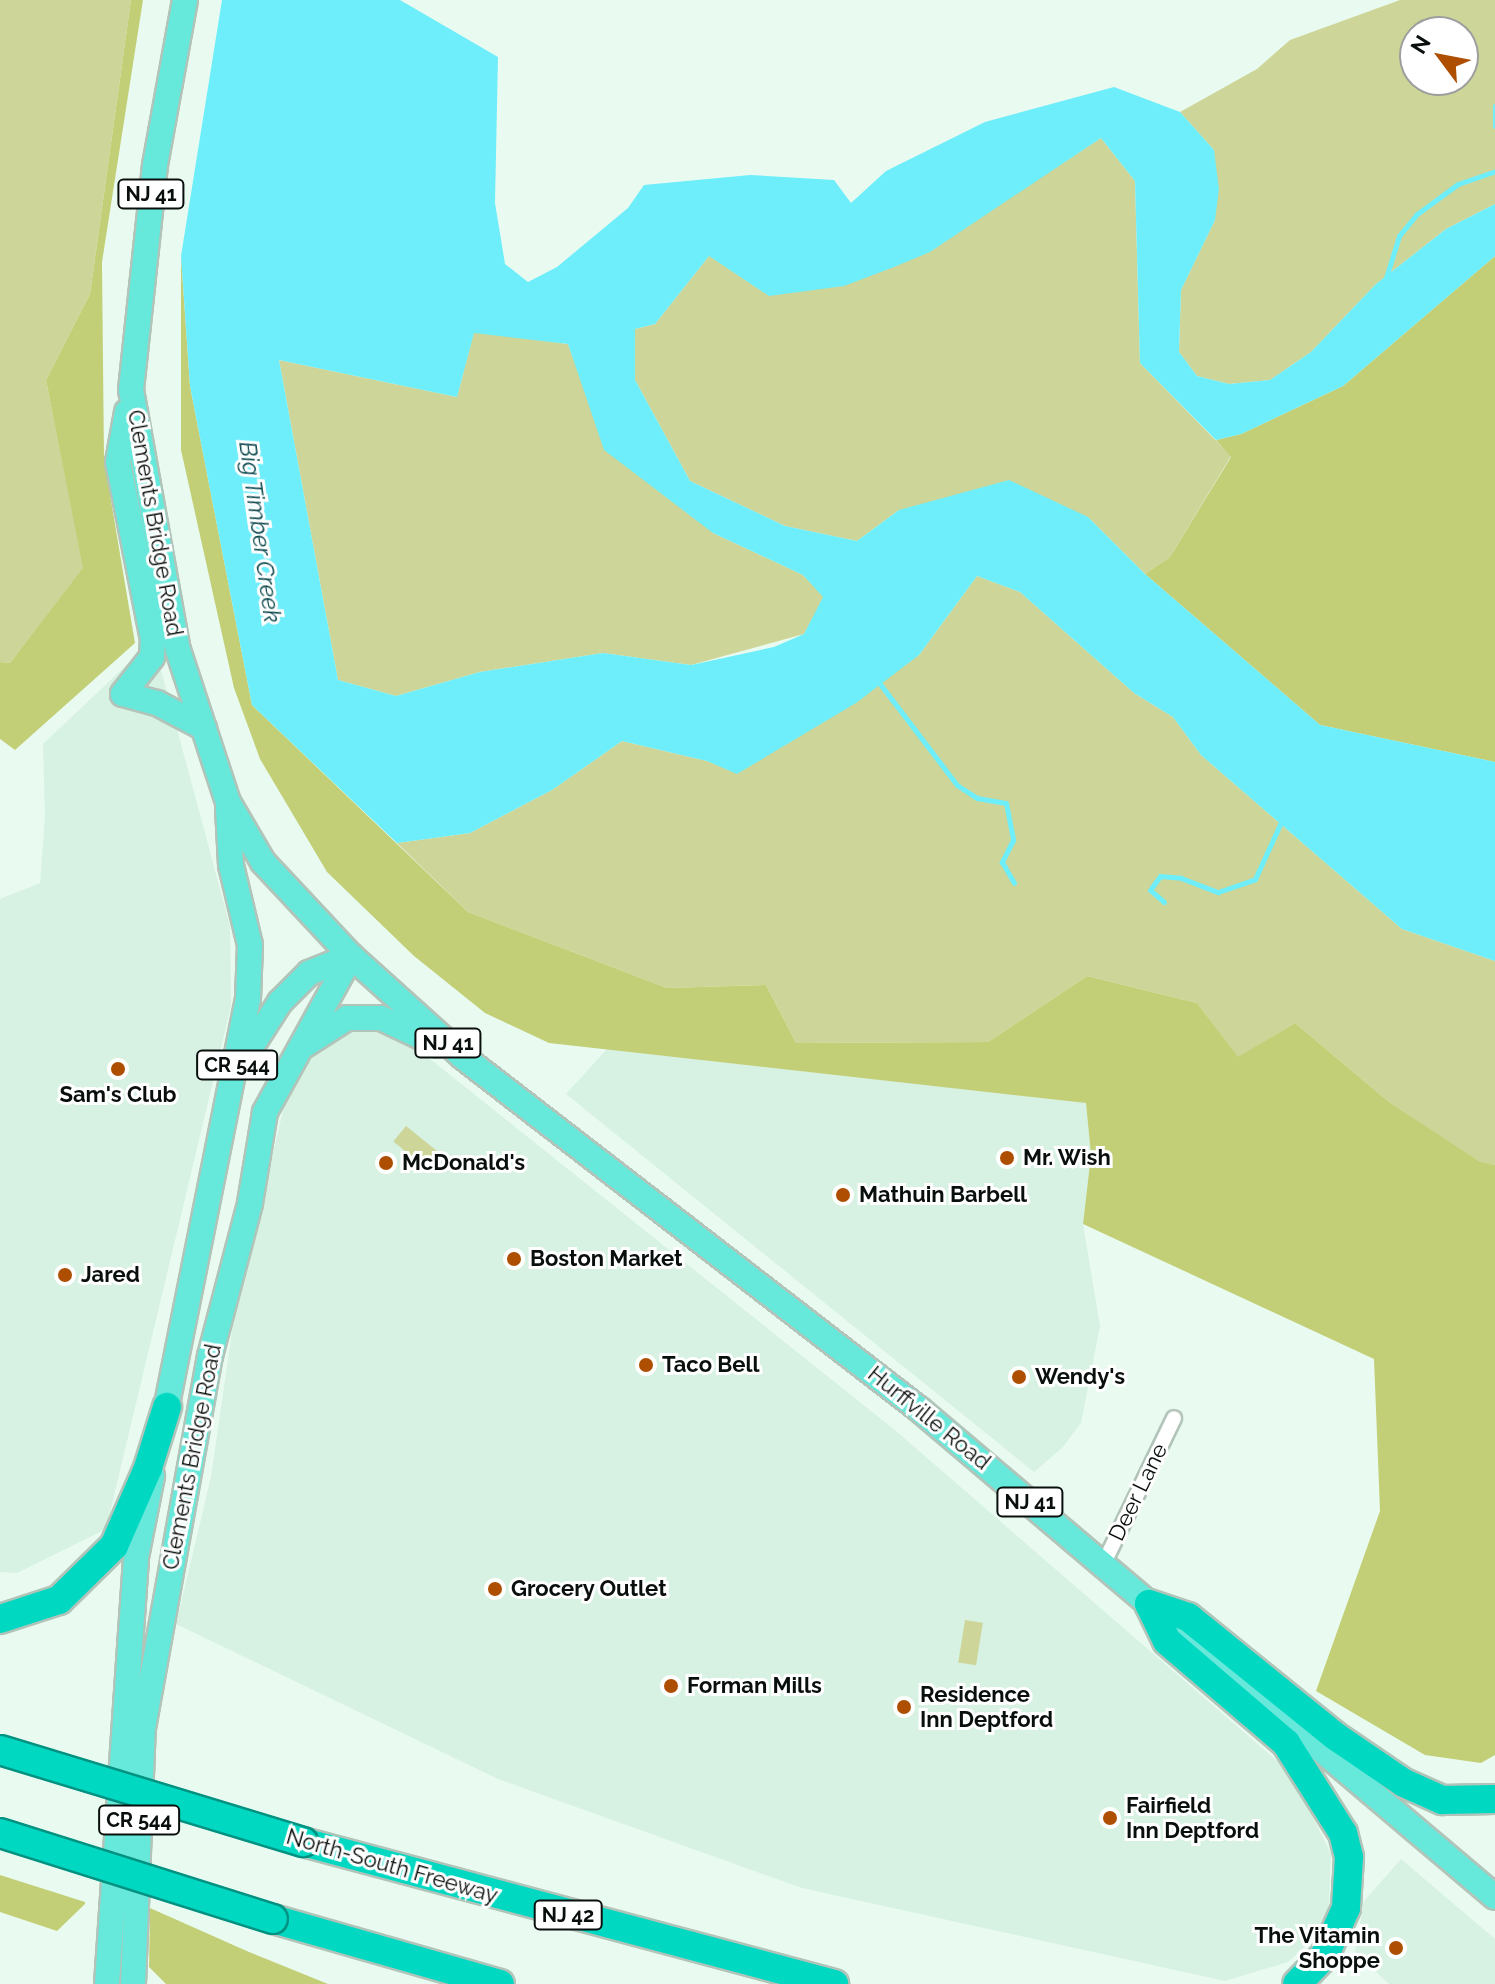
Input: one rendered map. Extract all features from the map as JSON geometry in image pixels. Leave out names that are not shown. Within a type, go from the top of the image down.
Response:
[{"type":"highway","points":[[0,1619],[59,1600],[114,1546],[148,1468],[167,1407]]},
{"type":"highway","points":[[1149,1604],[1188,1617],[1335,1736],[1404,1783],[1442,1800],[1495,1799]]},
{"type":"highway","points":[[1149,1604],[1167,1641],[1286,1743],[1343,1833],[1349,1857],[1346,1908],[1325,1955],[1297,1984]]},
{"type":"highway","name":"North-South Freeway","points":[[0,1750],[303,1842],[834,1984]]},
{"type":"highway","points":[[0,1833],[273,1919],[500,1984]]},
{"type":"highway","points":[[273,1919],[424,1984]]},
{"type":"main road","name":"Clements Bridge Road","points":[[185,0],[155,165],[131,390],[178,650],[228,802],[263,862],[351,956]]},
{"type":"main road","points":[[131,390],[118,462],[153,640],[152,657],[123,694],[157,703],[204,728]]},
{"type":"main road","name":"Clements Bridge Road","points":[[107,1984],[136,1557],[248,999],[250,945],[231,865],[228,802]]},
{"type":"main road","name":"Clements Bridge Road","points":[[133,1984],[143,1728],[210,1356],[250,1203],[265,1112],[351,956]]},
{"type":"main road","name":"Clements Bridge Road","points":[[233,1084],[256,1034],[280,1002],[309,973],[351,956]]},
{"type":"main road","name":"Hurffville Road","points":[[351,956],[463,1057],[919,1409],[1495,1897]]},
{"type":"main road","points":[[294,1055],[347,1018],[381,1018],[463,1057]]},
{"type":"street","name":"Deer Lane","points":[[1103,1565],[1174,1418]]},
{"type":"shaded area","points":[[153,640],[230,926],[231,1006],[106,1529],[17,1573],[0,1572],[0,899],[40,883],[45,817],[43,744]]},
{"type":"shaded area","points":[[371,1023],[400,1035],[896,1431],[1291,1773],[1331,1854],[1328,1925],[1288,1962],[1225,1981],[802,1888],[498,1779],[176,1624],[211,1477],[233,1325],[284,1106],[307,1062],[332,1031]]},
{"type":"shaded area","points":[[607,1049],[1086,1103],[1091,1155],[1083,1224],[1100,1326],[1081,1423],[1062,1448],[1034,1472],[566,1094]]},
{"type":"shaded area","points":[[1401,1859],[1495,1939],[1495,1984],[1389,1984],[1355,1952],[1364,1901]]},
{"type":"green space","points":[[0,0],[131,0],[90,294],[46,380],[84,568],[10,663],[0,662]]},
{"type":"green space","points":[[131,0],[143,0],[102,262],[104,459],[135,643],[15,750],[0,739],[0,662],[10,663],[83,568],[46,380],[90,294]]},
{"type":"green space","points":[[1400,0],[1495,0],[1495,204],[1446,229],[1376,284],[1311,352],[1270,380],[1229,384],[1197,376],[1179,352],[1181,290],[1215,220],[1214,150],[1180,112],[1257,69],[1290,40]]},
{"type":"green space","points":[[1101,138],[1135,181],[1140,363],[1231,456],[1170,557],[1145,574],[1088,517],[899,510],[857,541],[785,526],[690,481],[635,380],[635,329],[655,324],[709,256],[955,233]]},
{"type":"green space","points":[[181,256],[190,386],[252,705],[468,912],[667,988],[766,985],[796,1043],[988,1042],[1087,976],[1197,1003],[1238,1057],[1295,1023],[1389,1102],[1480,1162],[1495,1165],[1495,1755],[1481,1763],[1425,1755],[1316,1691],[1380,1511],[1374,1359],[1083,1224],[1091,1155],[1086,1103],[549,1043],[485,1013],[414,956],[327,872],[260,759],[234,688],[181,450]]},
{"type":"green space","points":[[1495,256],[1495,762],[1320,725],[1145,574],[1170,557],[1231,457],[1216,440],[1241,434],[1343,386]]},
{"type":"green space","points":[[474,332],[568,344],[581,380],[713,533],[803,575],[824,597],[804,634],[691,665],[603,653],[480,672],[396,696],[338,680],[279,360],[457,397]]},
{"type":"green space","points":[[977,576],[1020,592],[1134,693],[1173,717],[1201,755],[1402,929],[1495,961],[1495,1165],[1480,1163],[1389,1102],[1295,1023],[1238,1058],[1197,1003],[1087,976],[988,1042],[796,1043],[766,985],[667,988],[468,912],[397,843],[470,833],[552,790],[622,741],[707,761],[737,773],[919,655]]},
{"type":"green space","points":[[406,1126],[438,1152],[425,1167],[393,1142]]},
{"type":"green space","points":[[965,1620],[983,1623],[976,1665],[958,1662]]},
{"type":"green space","points":[[0,1875],[85,1904],[57,1931],[0,1912]]},
{"type":"green space","points":[[150,1908],[328,1984],[166,1984],[149,1967]]},
{"type":"water","name":"Big Timber Creek","points":[[222,0],[400,0],[498,57],[495,203],[505,264],[528,282],[557,267],[628,208],[644,185],[750,175],[834,180],[851,203],[886,171],[985,122],[1114,87],[1180,112],[1214,150],[1219,189],[1215,220],[1181,290],[1179,352],[1197,376],[1229,384],[1270,380],[1311,352],[1376,284],[1446,229],[1495,204],[1495,256],[1343,386],[1241,434],[1216,440],[1140,363],[1135,181],[1101,138],[930,252],[844,286],[769,296],[709,256],[655,324],[635,329],[635,380],[690,481],[785,526],[857,541],[899,510],[1009,480],[1088,517],[1145,574],[1320,725],[1495,762],[1495,961],[1402,929],[1201,755],[1173,717],[1134,693],[1020,592],[977,576],[919,655],[856,703],[737,774],[707,761],[622,741],[552,790],[470,833],[397,843],[252,705],[190,386],[181,256]],"holes":[[[474,333],[568,344],[604,450],[713,533],[803,575],[823,597],[804,634],[774,647],[691,665],[603,653],[480,672],[396,696],[338,680],[279,360],[457,397]]]},
{"type":"waterway","points":[[1495,106],[1495,126]]},
{"type":"waterway","points":[[1385,281],[1399,236],[1417,214],[1458,184],[1495,171]]},
{"type":"waterway","points":[[877,680],[957,785],[977,798],[1006,803],[1013,840],[1002,862],[1014,883]]},
{"type":"waterway","points":[[1164,902],[1150,890],[1160,876],[1181,878],[1218,892],[1255,879],[1282,820]]},
{"type":"place","name":"Sam's Club","points":[[118,1069]]},
{"type":"place","name":"Mr. Wish","points":[[1007,1158]]},
{"type":"place","name":"McDonald's","points":[[386,1163]]},
{"type":"place","name":"Mathuin Barbell","points":[[843,1195]]},
{"type":"place","name":"Boston Market","points":[[514,1259]]},
{"type":"place","name":"Jared","points":[[65,1275]]},
{"type":"place","name":"Taco Bell","points":[[646,1365]]},
{"type":"place","name":"Wendy's","points":[[1019,1377]]},
{"type":"place","name":"Grocery Outlet","points":[[495,1589]]},
{"type":"place","name":"Forman Mills","points":[[671,1686]]},
{"type":"place","name":"Residence Inn Deptford","points":[[904,1707]]},
{"type":"place","name":"Fairfield Inn Deptford","points":[[1110,1818]]},
{"type":"place","name":"The Vitamin Shoppe","points":[[1396,1948]]}]
